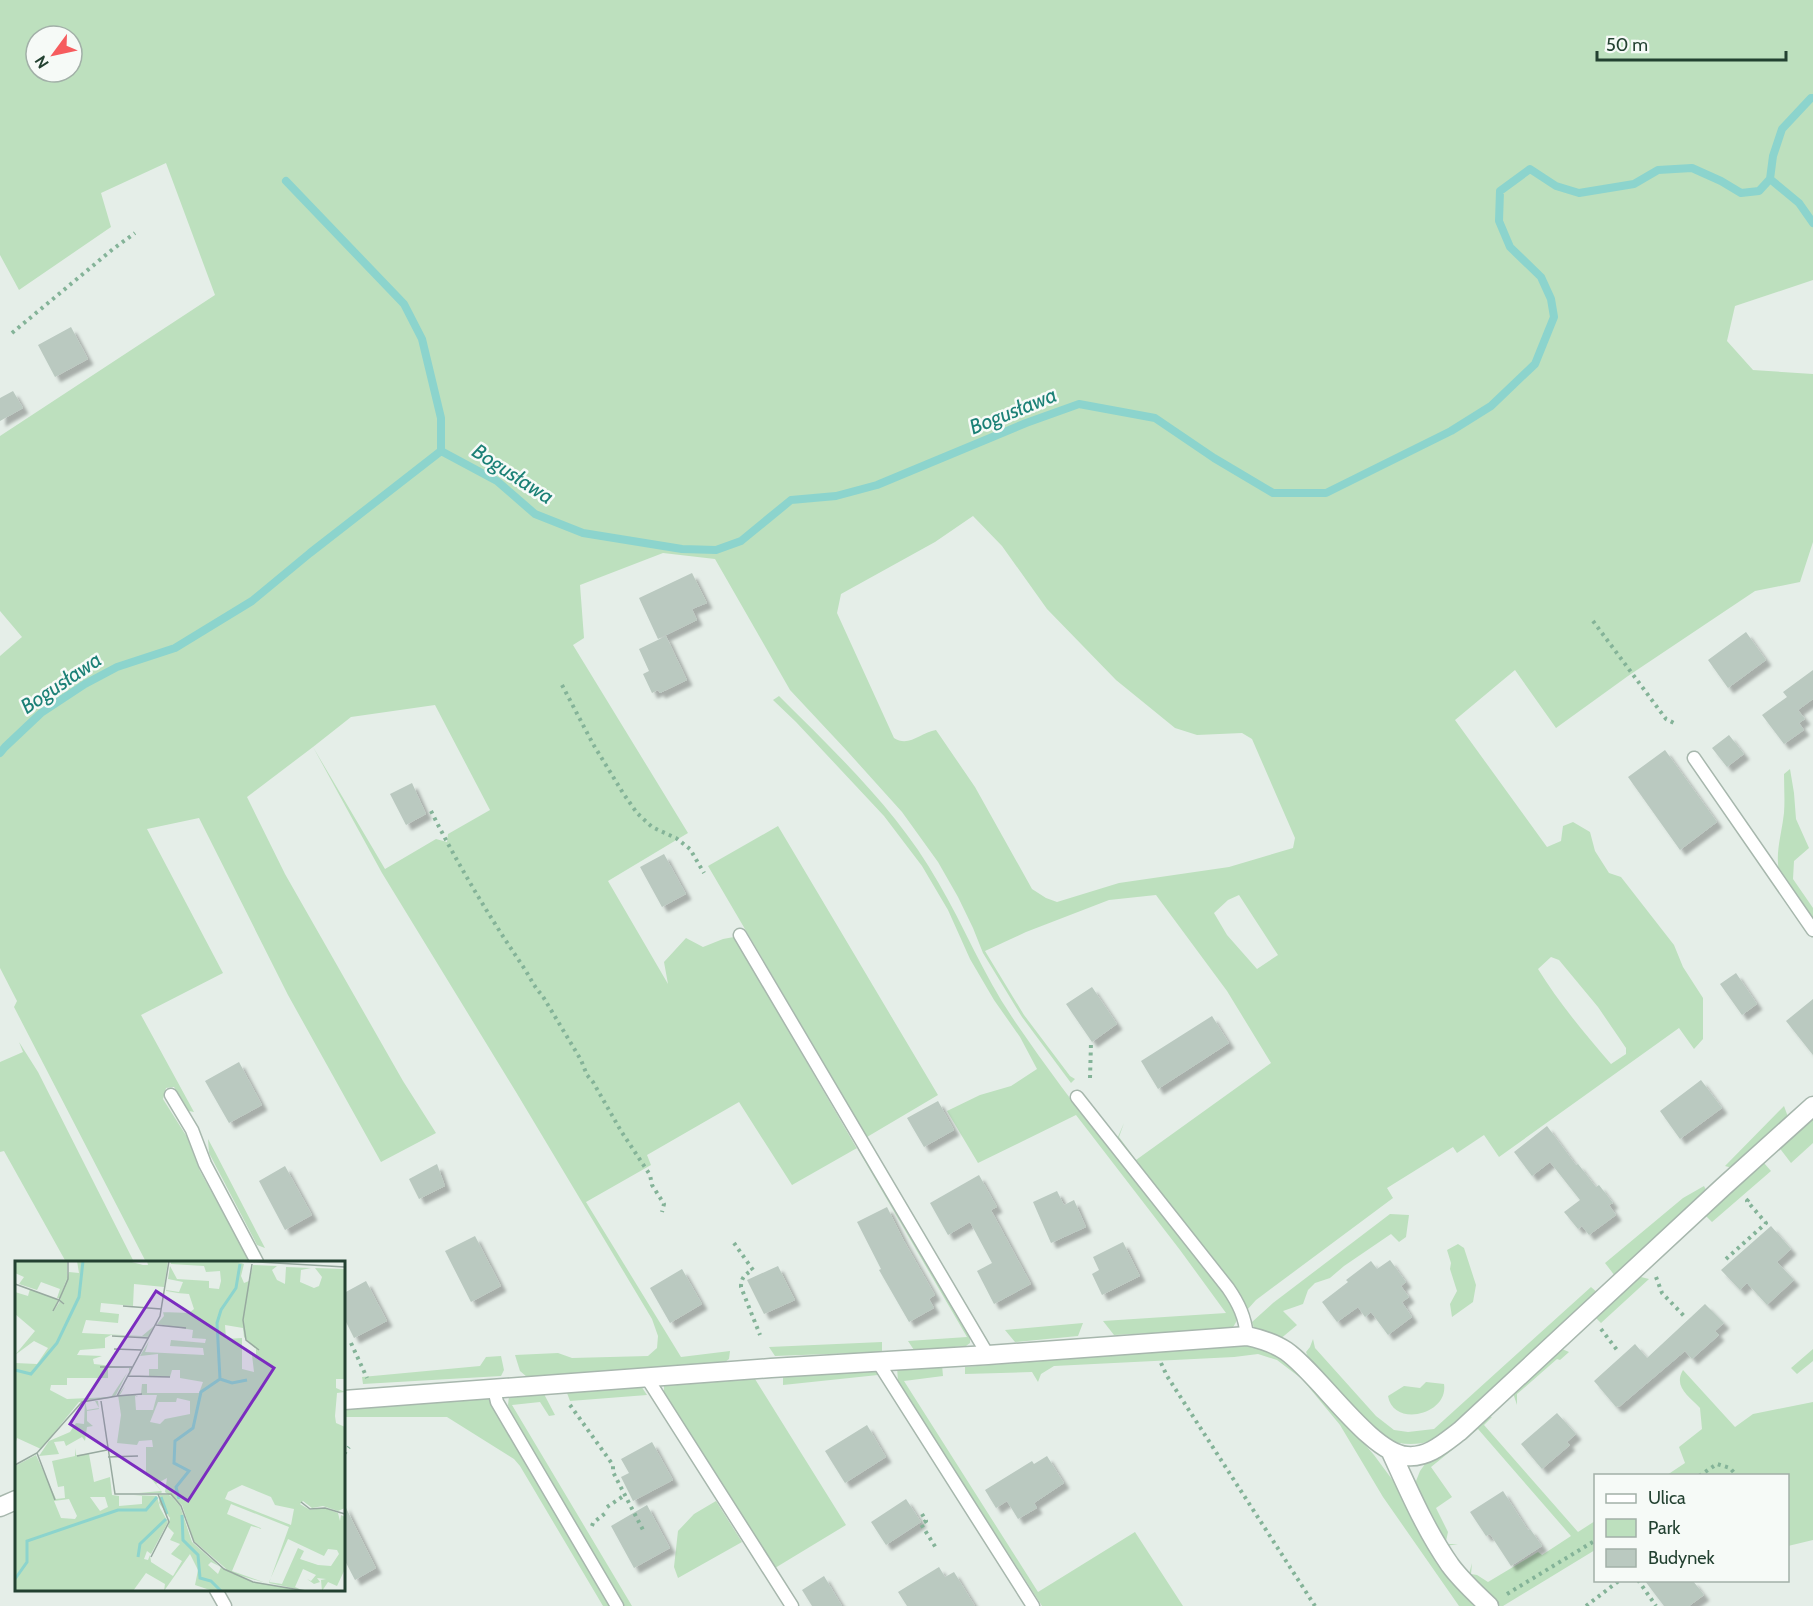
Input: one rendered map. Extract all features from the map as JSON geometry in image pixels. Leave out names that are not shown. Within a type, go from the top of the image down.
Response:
[{"type":"street","points":[[345,1400],[1247,1336],[1266,1340],[1286,1351],[1310,1371],[1355,1422],[1391,1452],[1407,1456],[1430,1453],[1460,1431],[1723,1186],[1813,1106]]},
{"type":"street","points":[[1391,1452],[1434,1541],[1451,1566],[1489,1606]]},
{"type":"street","points":[[0,1507],[15,1500]]},
{"type":"lane","points":[[1694,758],[1813,930]]},
{"type":"lane","points":[[740,935],[988,1355]]},
{"type":"lane","points":[[171,1095],[192,1130],[205,1164],[256,1261]]},
{"type":"lane","points":[[1077,1097],[1228,1288],[1240,1306],[1247,1336]]},
{"type":"lane","points":[[878,1362],[1033,1606]]},
{"type":"lane","points":[[647,1378],[792,1606]]},
{"type":"lane","points":[[494,1389],[497,1402],[617,1606]]},
{"type":"lane","points":[[217,1591],[225,1606]]},
{"type":"path","points":[[12,333],[135,233]]},
{"type":"path","points":[[1593,621],[1666,719],[1674,723]]},
{"type":"path","points":[[562,684],[593,744],[622,793],[637,813],[652,827],[676,838],[690,849],[704,873]]},
{"type":"path","points":[[431,811],[447,843],[510,949],[534,987],[542,995],[581,1060],[587,1075],[650,1175],[652,1185],[664,1204],[662,1212]]},
{"type":"path","points":[[1090,1043],[1090,1078]]},
{"type":"path","points":[[1726,1259],[1766,1223],[1747,1201],[1752,1196]]},
{"type":"path","points":[[734,1243],[753,1270],[741,1280],[741,1287],[760,1335]]},
{"type":"path","points":[[1655,1274],[1662,1293],[1685,1317]]},
{"type":"path","points":[[1599,1325],[1617,1350]]},
{"type":"path","points":[[1161,1342],[1160,1361],[1167,1376],[1315,1606]]},
{"type":"path","points":[[351,1343],[367,1376]]},
{"type":"path","points":[[571,1406],[613,1465],[613,1472],[643,1530]]},
{"type":"path","points":[[345,1453],[349,1447]]},
{"type":"path","points":[[1702,1474],[1717,1464],[1730,1468],[1735,1474]]},
{"type":"path","points":[[588,1533],[593,1523],[625,1495]]},
{"type":"path","points":[[922,1514],[926,1521],[921,1524],[936,1548]]},
{"type":"path","points":[[1489,1606],[1594,1541]]},
{"type":"path","points":[[1586,1606],[1619,1582]]},
{"type":"path","points":[[1639,1582],[1656,1606]]},
{"type":"green space","points":[[0,0],[1813,0],[1813,280],[1735,306],[1727,341],[1753,370],[1813,374],[1813,542],[1800,582],[1755,591],[1628,676],[1556,728],[1515,670],[1455,720],[1547,847],[1561,841],[1563,826],[1573,822],[1590,832],[1595,851],[1609,873],[1621,877],[1674,945],[1683,967],[1703,998],[1703,1039],[1694,1049],[1679,1028],[1499,1157],[1484,1135],[1457,1153],[1453,1147],[1387,1188],[1393,1198],[1256,1300],[1247,1310],[1117,1139],[1124,1123],[1119,1137],[1136,1160],[1271,1063],[1227,991],[1156,895],[1109,900],[1026,932],[985,951],[1024,1015],[1070,1076],[1075,1079],[1071,1083],[1022,1017],[983,953],[958,897],[938,862],[902,812],[790,690],[715,559],[663,553],[580,585],[584,638],[573,645],[688,833],[608,881],[668,984],[664,962],[686,938],[703,947],[734,937],[857,1148],[792,1185],[739,1102],[647,1155],[651,1165],[586,1202],[681,1357],[730,1351],[729,1359],[725,1362],[527,1377],[520,1371],[515,1355],[558,1353],[572,1358],[648,1356],[657,1348],[658,1336],[652,1319],[382,873],[313,747],[247,797],[285,874],[403,1081],[436,1133],[381,1162],[288,995],[199,818],[147,829],[223,973],[141,1015],[194,1112],[189,1111],[174,1087],[166,1088],[163,1099],[187,1137],[200,1171],[249,1261],[145,1261],[14,1007],[17,1001],[0,968],[0,656],[22,637],[0,611],[0,436],[215,295],[166,163],[101,193],[111,227],[19,290],[0,255]],"holes":[[[973,516],[1002,546],[1047,609],[1116,680],[1175,728],[1197,735],[1242,733],[1252,739],[1295,838],[1293,848],[1229,867],[1119,883],[1057,902],[1032,889],[975,787],[936,730],[905,741],[894,738],[837,613],[841,594],[935,542]],[[435,705],[490,810],[448,834],[447,842],[436,839],[385,869],[313,747],[351,717]],[[1239,895],[1278,955],[1257,969],[1227,935],[1214,913],[1228,900]],[[1551,957],[1559,960],[1598,1007],[1626,1048],[1626,1054],[1611,1064],[1573,1018],[1538,969]]]},
{"type":"green space","points":[[779,696],[865,784],[922,856],[1002,1001],[1036,1052],[1113,1154],[1232,1302],[1237,1318],[1231,1329],[1114,1335],[1103,1321],[1226,1313],[1076,1115],[978,1163],[947,1111],[980,1095],[1011,1086],[1037,1069],[1020,1037],[994,1000],[970,959],[948,910],[922,866],[884,816],[773,700]]},
{"type":"green space","points":[[1790,769],[1796,819],[1809,848],[1794,861],[1793,879],[1813,908],[1813,920],[1780,875],[1778,867],[1784,813],[1784,774]]},
{"type":"green space","points":[[778,826],[938,1095],[867,1137],[708,866]]},
{"type":"green space","points":[[19,1042],[38,1072],[133,1261],[65,1261],[4,1151],[0,1152],[0,1062],[23,1052]]},
{"type":"green space","points":[[1784,1106],[1788,1117],[1732,1168],[1725,1166]]},
{"type":"green space","points":[[1813,1115],[1813,1143],[1791,1163],[1778,1146]]},
{"type":"green space","points":[[208,1139],[265,1248],[257,1245],[209,1153]]},
{"type":"green space","points":[[857,1148],[864,1156],[970,1336],[970,1343],[966,1346],[914,1350],[908,1341],[967,1337]]},
{"type":"green space","points":[[1759,1163],[1764,1163],[1771,1171],[1712,1222],[1706,1216],[1706,1211]]},
{"type":"green space","points":[[1704,1186],[1706,1190],[1615,1276],[1605,1263],[1683,1198]]},
{"type":"green space","points":[[1390,1214],[1409,1215],[1406,1237],[1399,1242],[1391,1234],[1330,1278],[1315,1283],[1308,1290],[1303,1304],[1283,1311],[1297,1325],[1279,1340],[1254,1328],[1252,1322],[1273,1303]]},
{"type":"green space","points":[[1458,1244],[1464,1248],[1476,1285],[1473,1302],[1452,1317],[1450,1304],[1457,1291],[1447,1250]]},
{"type":"green space","points":[[1636,1277],[1649,1279],[1601,1323],[1595,1317]]},
{"type":"green space","points":[[1591,1287],[1599,1294],[1460,1421],[1444,1434],[1427,1442],[1399,1443],[1383,1437],[1361,1418],[1318,1370],[1306,1352],[1313,1339],[1315,1348],[1376,1416],[1394,1430],[1408,1432],[1434,1429]]},
{"type":"green space","points":[[1083,1323],[1078,1336],[1015,1342],[1005,1330]]},
{"type":"green space","points":[[882,1342],[882,1352],[775,1356],[769,1347]]},
{"type":"green space","points":[[1250,1344],[1271,1349],[1305,1375],[1374,1455],[1394,1482],[1415,1518],[1480,1606],[1459,1606],[1383,1497],[1340,1425],[1302,1379],[1277,1360],[1258,1354],[1054,1366],[1041,1374],[1038,1382],[1032,1372],[965,1374],[965,1367]]},
{"type":"green space","points":[[1562,1349],[1569,1352],[1560,1360],[1557,1359],[1517,1394],[1517,1405],[1513,1393]]},
{"type":"green space","points":[[1813,1349],[1813,1361],[1797,1374],[1791,1368]]},
{"type":"green space","points":[[501,1356],[504,1370],[501,1376],[363,1384],[362,1377],[480,1366],[486,1357]]},
{"type":"green space","points":[[942,1365],[943,1376],[904,1381],[1038,1592],[1135,1532],[1183,1606],[1042,1606],[898,1382],[897,1366]]},
{"type":"green space","points":[[873,1368],[878,1375],[783,1385],[783,1375]]},
{"type":"green space","points":[[1683,1370],[1735,1427],[1753,1414],[1813,1402],[1813,1540],[1789,1546],[1789,1474],[1668,1474],[1685,1463],[1679,1447],[1702,1429],[1700,1408],[1684,1391],[1680,1376]]},
{"type":"green space","points":[[755,1379],[846,1525],[775,1568],[664,1395],[664,1386]]},
{"type":"green space","points":[[1426,1382],[1444,1384],[1443,1395],[1430,1410],[1420,1414],[1409,1414],[1400,1412],[1392,1406],[1388,1396],[1404,1386],[1420,1388]]},
{"type":"green space","points":[[641,1386],[647,1395],[570,1401],[567,1393]]},
{"type":"green space","points":[[544,1394],[555,1415],[549,1416],[540,1402],[512,1405],[632,1606],[622,1606],[511,1414],[508,1405],[509,1396]]},
{"type":"green space","points":[[484,1397],[489,1399],[610,1606],[603,1606],[514,1459],[447,1417],[345,1417],[345,1409]]},
{"type":"green space","points":[[1488,1416],[1492,1417],[1484,1425],[1578,1532],[1594,1522],[1594,1551],[1500,1606],[1468,1578],[1472,1563],[1471,1574],[1488,1582],[1538,1552],[1542,1555],[1571,1536],[1478,1429],[1431,1467],[1452,1497],[1436,1508],[1448,1532],[1447,1544],[1458,1544],[1446,1546],[1417,1492],[1416,1481],[1425,1464],[1439,1456]]},
{"type":"green space","points":[[716,1501],[742,1542],[678,1578],[674,1567],[678,1531],[694,1514]]},
{"type":"building","points":[[71,327],[88,359],[55,377],[38,345]]},
{"type":"building","points":[[13,391],[23,408],[0,421],[0,398]]},
{"type":"building","points":[[692,573],[707,603],[692,609],[697,620],[658,639],[639,598]]},
{"type":"building","points":[[1746,632],[1766,660],[1728,688],[1708,660]]},
{"type":"building","points":[[666,636],[687,680],[660,693],[658,690],[652,693],[643,674],[649,671],[639,649]]},
{"type":"building","points":[[1813,670],[1813,699],[1798,710],[1805,719],[1799,723],[1804,730],[1784,744],[1762,715],[1787,697],[1783,692]]},
{"type":"building","points":[[1729,735],[1744,754],[1727,767],[1712,748]]},
{"type":"building","points":[[1665,750],[1717,822],[1680,850],[1628,777]]},
{"type":"building","points":[[412,783],[426,814],[406,825],[390,794]]},
{"type":"building","points":[[664,854],[686,894],[662,907],[640,867]]},
{"type":"building","points":[[1736,973],[1757,1004],[1742,1015],[1720,984]]},
{"type":"building","points":[[1092,987],[1117,1024],[1092,1042],[1066,1004]]},
{"type":"building","points":[[1813,999],[1813,1055],[1786,1021]]},
{"type":"building","points":[[1212,1016],[1229,1043],[1158,1089],[1141,1061]]},
{"type":"building","points":[[239,1062],[262,1105],[229,1123],[205,1081]]},
{"type":"building","points":[[1701,1080],[1722,1108],[1680,1139],[1660,1111]]},
{"type":"building","points":[[938,1101],[954,1130],[924,1147],[907,1118]]},
{"type":"building","points":[[1547,1126],[1576,1165],[1578,1164],[1596,1187],[1599,1185],[1613,1203],[1609,1205],[1616,1215],[1589,1235],[1582,1226],[1578,1229],[1564,1212],[1580,1200],[1550,1162],[1532,1176],[1514,1152]]},
{"type":"building","points":[[437,1164],[445,1186],[419,1199],[409,1179]]},
{"type":"building","points":[[285,1166],[312,1215],[285,1230],[259,1181]]},
{"type":"building","points":[[979,1175],[997,1207],[991,1210],[1031,1284],[994,1304],[977,1271],[992,1263],[970,1222],[948,1235],[930,1203]]},
{"type":"building","points":[[1057,1191],[1064,1205],[1074,1200],[1086,1227],[1051,1243],[1033,1202]]},
{"type":"building","points":[[887,1207],[935,1295],[929,1299],[934,1308],[909,1322],[879,1270],[881,1269],[857,1222]]},
{"type":"building","points":[[1771,1226],[1791,1249],[1777,1262],[1794,1280],[1767,1305],[1747,1283],[1740,1290],[1721,1270]]},
{"type":"building","points":[[475,1236],[501,1286],[471,1302],[445,1251]]},
{"type":"building","points":[[1123,1242],[1140,1276],[1102,1295],[1092,1274],[1099,1270],[1093,1257]]},
{"type":"building","points":[[1390,1260],[1406,1282],[1401,1286],[1409,1297],[1402,1302],[1412,1317],[1388,1335],[1371,1312],[1365,1317],[1358,1307],[1337,1322],[1322,1302],[1371,1261],[1377,1269]]},
{"type":"building","points":[[778,1266],[795,1300],[764,1314],[747,1280]]},
{"type":"building","points":[[682,1269],[702,1304],[670,1323],[650,1288]]},
{"type":"building","points":[[366,1281],[387,1321],[354,1338],[345,1320],[345,1292]]},
{"type":"building","points":[[1705,1304],[1724,1323],[1715,1331],[1719,1335],[1692,1359],[1685,1351],[1619,1407],[1616,1407],[1594,1381],[1635,1344],[1647,1358]]},
{"type":"building","points":[[1557,1413],[1576,1434],[1567,1442],[1570,1445],[1542,1469],[1521,1444]]},
{"type":"building","points":[[867,1425],[886,1457],[845,1483],[825,1451]]},
{"type":"building","points":[[652,1442],[673,1480],[633,1501],[621,1477],[629,1473],[621,1459]]},
{"type":"building","points":[[1047,1456],[1064,1483],[1034,1503],[1037,1508],[1018,1519],[1007,1501],[996,1508],[985,1490],[1032,1461],[1034,1464]]},
{"type":"building","points":[[1503,1491],[1528,1530],[1530,1529],[1542,1546],[1511,1566],[1490,1534],[1486,1536],[1470,1512]]},
{"type":"building","points":[[906,1499],[921,1522],[886,1545],[871,1522]]},
{"type":"building","points":[[647,1505],[670,1548],[634,1568],[611,1526]]},
{"type":"building","points":[[345,1506],[376,1568],[355,1580],[345,1561]]},
{"type":"building","points":[[939,1567],[945,1577],[954,1572],[975,1606],[907,1606],[898,1592]]},
{"type":"building","points":[[824,1576],[842,1606],[812,1606],[802,1590]]},
{"type":"building","points":[[1646,1582],[1694,1582],[1704,1595],[1689,1606],[1664,1606]]},
{"type":"waterway","name":"Bogusława","points":[[0,753],[41,713],[85,684],[117,667],[175,648],[252,601],[441,451],[497,481],[535,514],[583,533],[682,549],[716,550],[741,541],[791,500],[836,496],[877,485],[1026,423],[1079,404],[1155,418],[1214,458],[1273,493],[1326,493],[1451,431],[1491,406],[1535,364],[1554,317],[1551,299],[1541,277],[1510,247],[1499,221],[1500,191],[1530,169],[1556,186],[1579,193],[1634,184],[1658,170],[1692,168],[1741,193],[1759,191],[1770,179],[1773,156],[1782,129],[1813,98]]},
{"type":"waterway","points":[[1770,179],[1799,203],[1813,223]]},
{"type":"waterway","points":[[286,181],[404,304],[422,339],[441,418],[441,451]]}]
